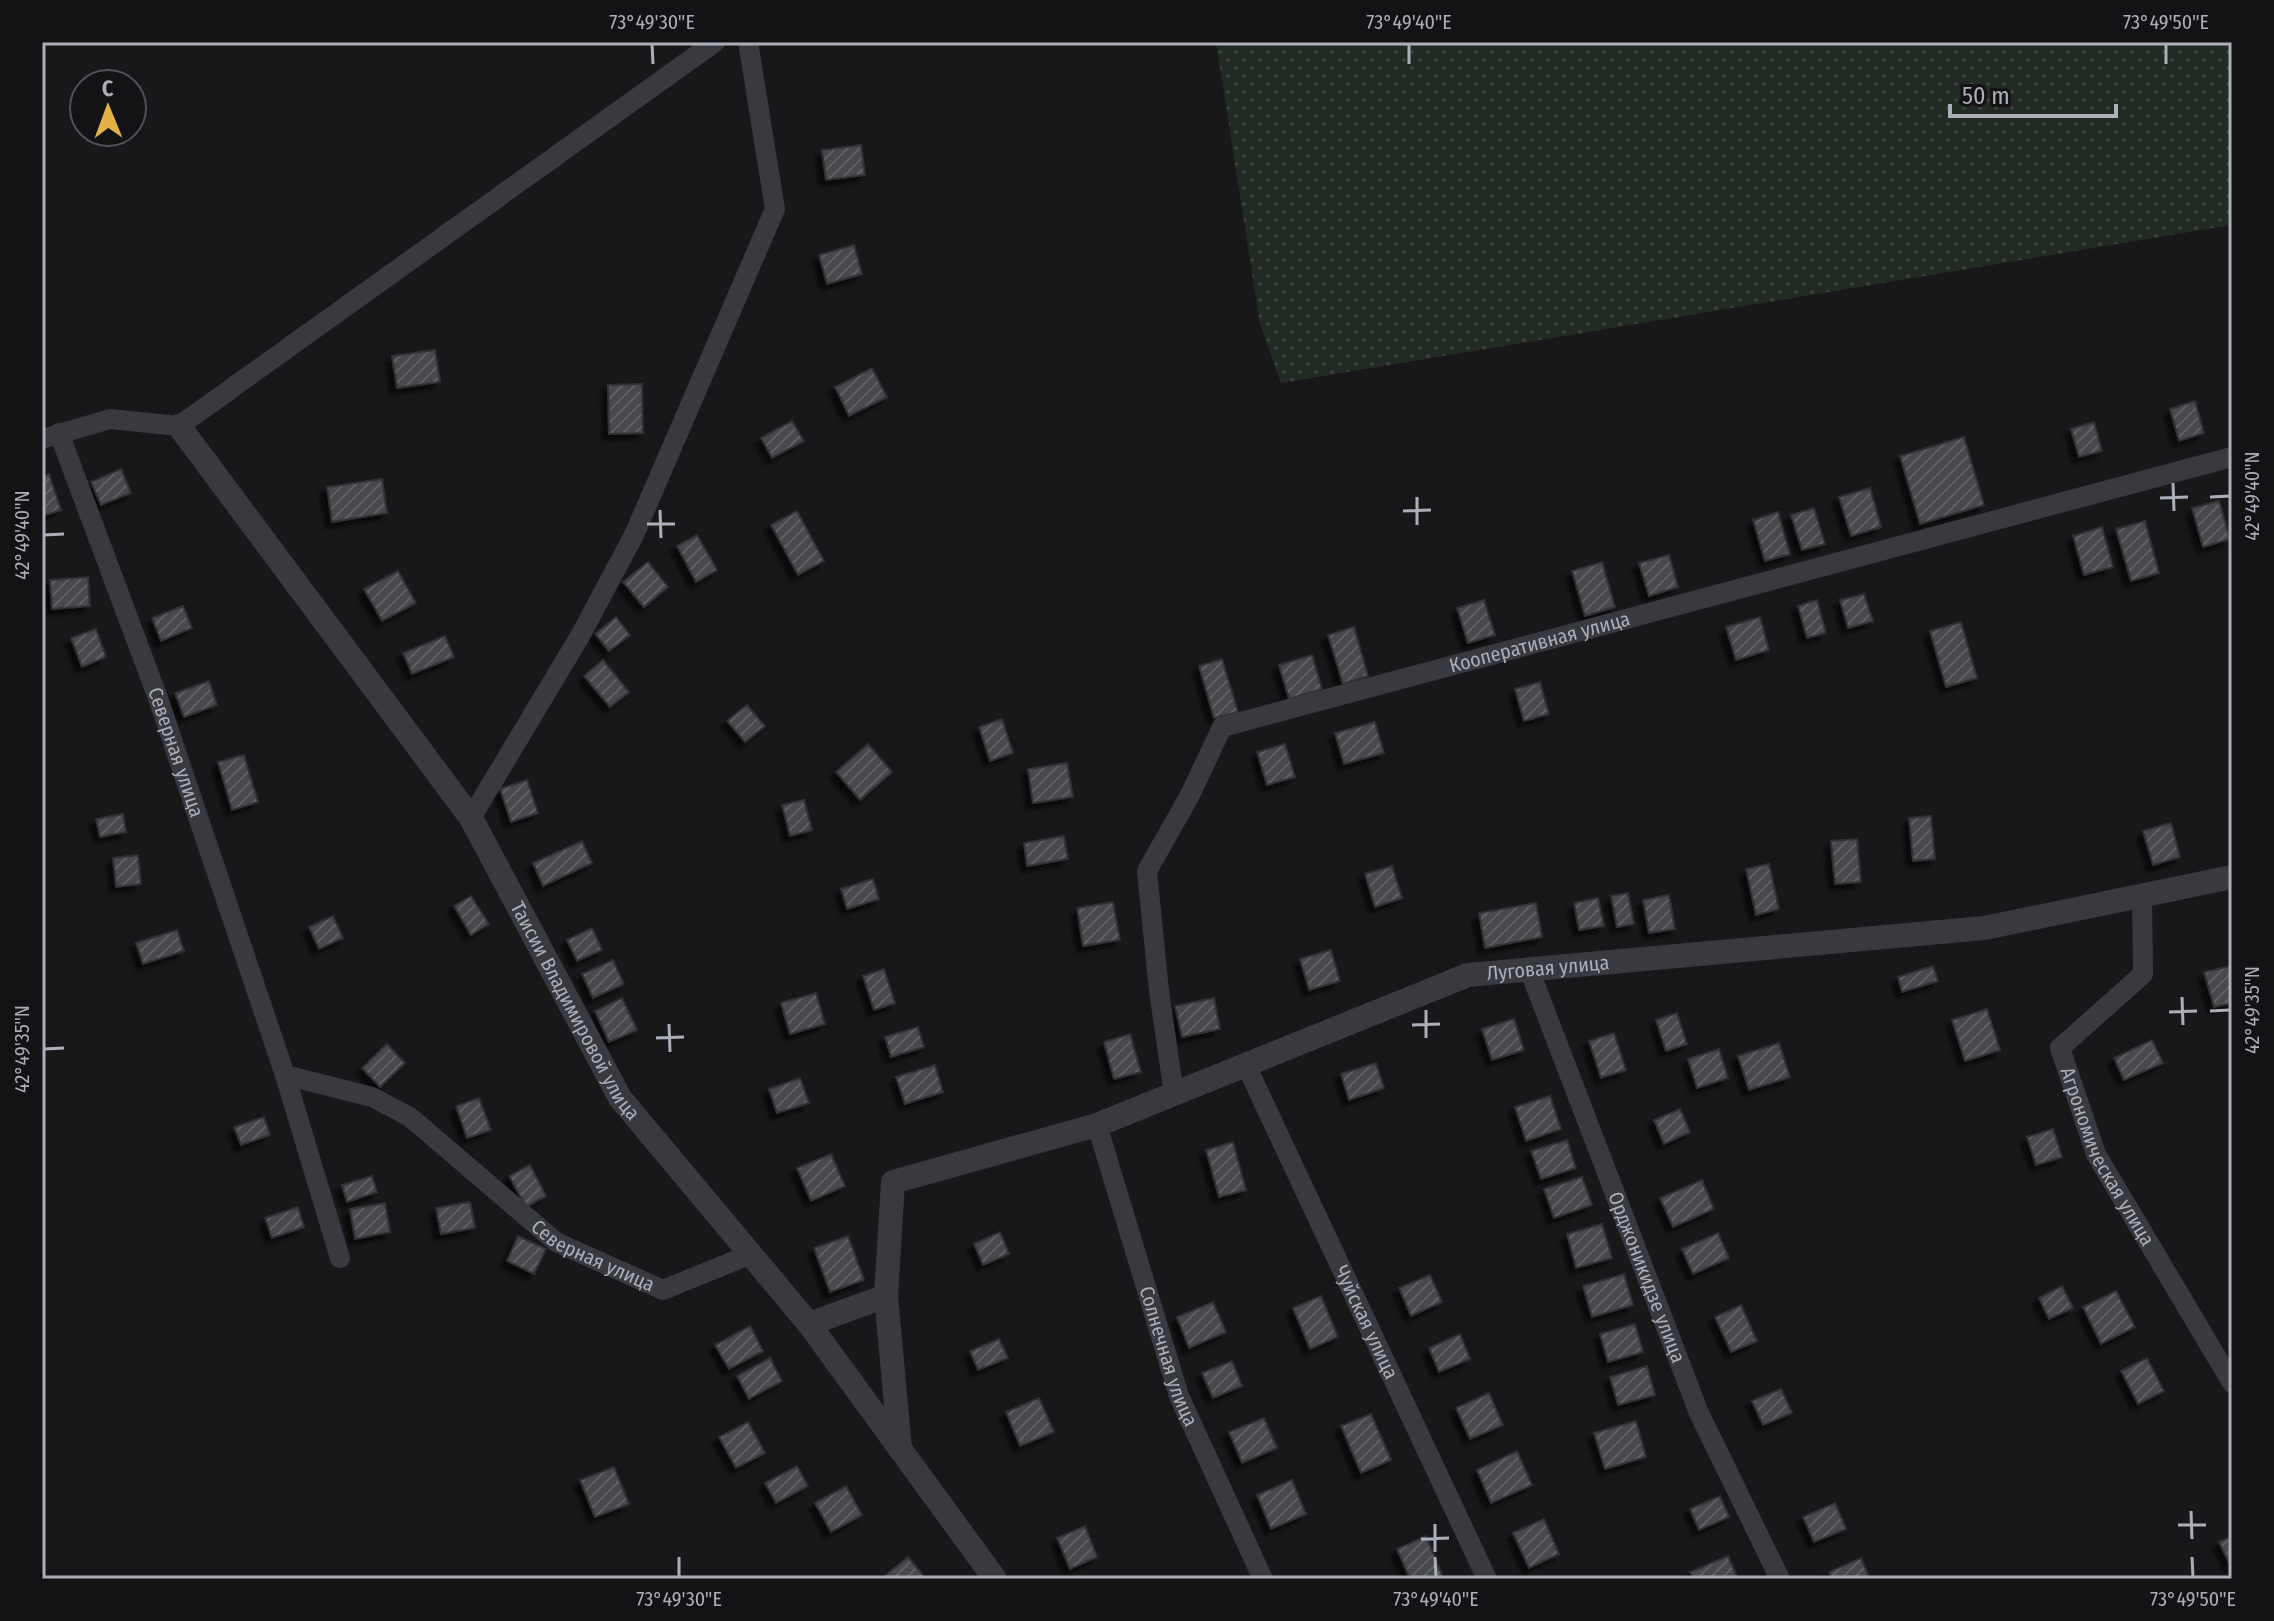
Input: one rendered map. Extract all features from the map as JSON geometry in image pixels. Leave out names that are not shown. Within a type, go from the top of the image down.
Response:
[{"type":"street","points":[[50,436],[110,419],[179,426],[715,42]]},
{"type":"street","points":[[471,818],[580,636],[634,535],[775,209],[748,42]]},
{"type":"street","name":"Таисии Владимировой улица","points":[[179,426],[471,818],[620,1098],[809,1324],[995,1579]]},
{"type":"street","name":"Северная улица","points":[[50,436],[158,698],[285,1075],[340,1258]]},
{"type":"street","name":"Кооперативная улица","points":[[1174,1094],[1159,991],[1147,871],[1190,795],[1222,727],[2232,457]]},
{"type":"street","name":"Луговая улица","points":[[886,1296],[893,1182],[1097,1125],[1468,975],[1984,928],[2232,877]]},
{"type":"street","name":"Агрономическая улица","points":[[2142,896],[2143,974],[2060,1048],[2096,1154],[2232,1383]]},
{"type":"street","name":"Орджоникидзе улица","points":[[1529,969],[1699,1413],[1780,1579]]},
{"type":"street","name":"Чуйская улица","points":[[1246,1065],[1487,1579]]},
{"type":"street","name":"Северная улица","points":[[285,1075],[372,1097],[410,1117],[556,1242],[663,1290],[751,1254]]},
{"type":"street","name":"Солнечная улица","points":[[1097,1125],[1179,1396],[1263,1579]]},
{"type":"street","points":[[809,1324],[886,1296],[900,1449]]},
{"type":"shaded area","points":[[1216,42],[2232,42],[2232,225],[1281,383],[1260,324]]},
{"type":"building","points":[[861,145],[865,175],[826,180],[822,150]]},
{"type":"building","points":[[854,245],[862,274],[827,284],[819,255]]},
{"type":"building","points":[[435,350],[440,382],[397,388],[392,356]]},
{"type":"building","points":[[872,368],[887,397],[849,416],[835,387]]},
{"type":"building","points":[[642,384],[643,433],[609,434],[608,385]]},
{"type":"building","points":[[2195,401],[2204,433],[2179,441],[2170,409]]},
{"type":"building","points":[[792,421],[804,441],[772,458],[761,438]]},
{"type":"building","points":[[2094,422],[2102,451],[2079,457],[2071,429]]},
{"type":"building","points":[[1964,437],[1984,505],[1920,524],[1900,456]]},
{"type":"building","points":[[121,469],[131,493],[101,505],[91,482]]},
{"type":"building","points":[[49,474],[61,510],[42,516],[42,477]]},
{"type":"building","points":[[382,479],[387,513],[332,522],[327,487]]},
{"type":"building","points":[[1870,488],[1881,527],[1851,536],[1839,497]]},
{"type":"building","points":[[2219,501],[2230,539],[2203,547],[2192,508]]},
{"type":"building","points":[[1814,508],[1825,544],[1802,550],[1791,515]]},
{"type":"building","points":[[797,511],[824,561],[798,575],[771,525]]},
{"type":"building","points":[[1778,512],[1790,554],[1765,561],[1753,520]]},
{"type":"building","points":[[2145,521],[2159,573],[2131,581],[2116,529]]},
{"type":"building","points":[[2102,527],[2113,567],[2084,575],[2073,536]]},
{"type":"building","points":[[697,535],[717,570],[696,582],[677,546]]},
{"type":"building","points":[[1669,555],[1678,587],[1649,596],[1639,563]]},
{"type":"building","points":[[648,562],[668,587],[644,607],[623,582]]},
{"type":"building","points":[[1602,562],[1615,607],[1585,616],[1572,571]]},
{"type":"building","points":[[398,571],[416,603],[382,621],[364,589]]},
{"type":"building","points":[[88,577],[90,606],[52,609],[50,580]]},
{"type":"building","points":[[1864,594],[1873,621],[1848,628],[1840,600]]},
{"type":"building","points":[[1484,600],[1495,635],[1468,643],[1457,608]]},
{"type":"building","points":[[1817,600],[1826,633],[1807,638],[1798,606]]},
{"type":"building","points":[[183,606],[192,628],[161,641],[152,618]]},
{"type":"building","points":[[616,617],[630,635],[609,651],[595,634]]},
{"type":"building","points":[[1760,617],[1769,650],[1736,660],[1726,627]]},
{"type":"building","points":[[1961,622],[1977,678],[1946,687],[1930,631]]},
{"type":"building","points":[[1354,627],[1368,676],[1343,684],[1328,635]]},
{"type":"building","points":[[96,629],[106,657],[82,667],[71,638]]},
{"type":"building","points":[[445,636],[454,657],[412,674],[403,653]]},
{"type":"building","points":[[1312,655],[1322,689],[1289,699],[1279,665]]},
{"type":"building","points":[[1222,659],[1238,712],[1214,718],[1199,666]]},
{"type":"building","points":[[603,660],[629,692],[610,707],[584,676]]},
{"type":"building","points":[[209,681],[217,705],[184,717],[175,693]]},
{"type":"building","points":[[1540,682],[1549,714],[1524,721],[1515,689]]},
{"type":"building","points":[[747,705],[765,726],[745,742],[727,721]]},
{"type":"building","points":[[1002,719],[1013,753],[990,761],[979,727]]},
{"type":"building","points":[[1375,722],[1384,753],[1344,764],[1335,733]]},
{"type":"building","points":[[868,744],[892,772],[860,800],[836,772]]},
{"type":"building","points":[[1285,744],[1295,777],[1267,785],[1257,752]]},
{"type":"building","points":[[244,755],[258,802],[232,810],[218,762]]},
{"type":"building","points":[[1067,763],[1073,797],[1033,803],[1028,769]]},
{"type":"building","points":[[527,780],[538,813],[511,822],[500,789]]},
{"type":"building","points":[[804,800],[812,830],[790,836],[782,805]]},
{"type":"building","points":[[123,814],[126,832],[100,837],[96,819]]},
{"type":"building","points":[[1931,816],[1935,859],[1913,861],[1909,818]]},
{"type":"building","points":[[2171,823],[2180,857],[2153,865],[2143,831]]},
{"type":"building","points":[[1064,836],[1068,859],[1027,866],[1024,843]]},
{"type":"building","points":[[1857,839],[1861,882],[1835,884],[1831,841]]},
{"type":"building","points":[[582,841],[592,863],[543,886],[533,863]]},
{"type":"building","points":[[138,855],[141,884],[116,887],[113,858]]},
{"type":"building","points":[[1769,864],[1779,909],[1756,915],[1746,869]]},
{"type":"building","points":[[1392,866],[1402,898],[1375,907],[1365,874]]},
{"type":"building","points":[[873,879],[879,899],[847,909],[841,889]]},
{"type":"building","points":[[1628,893],[1634,924],[1617,927],[1611,896]]},
{"type":"building","points":[[1669,895],[1675,929],[1649,933],[1643,900]]},
{"type":"building","points":[[471,896],[489,924],[471,935],[454,906]]},
{"type":"building","points":[[1598,898],[1604,926],[1579,930],[1574,903]]},
{"type":"building","points":[[1113,902],[1120,940],[1083,946],[1077,908]]},
{"type":"building","points":[[1536,903],[1542,937],[1485,948],[1479,913]]},
{"type":"building","points":[[333,916],[343,938],[319,949],[309,927]]},
{"type":"building","points":[[592,928],[602,950],[577,961],[567,940]]},
{"type":"building","points":[[177,930],[184,951],[143,964],[136,943]]},
{"type":"building","points":[[1331,950],[1340,981],[1309,990],[1300,959]]},
{"type":"building","points":[[613,960],[624,984],[593,998],[582,974]]},
{"type":"building","points":[[1933,966],[1938,981],[1902,992],[1898,977]]},
{"type":"building","points":[[2231,966],[2232,1003],[2214,1007],[2204,972]]},
{"type":"building","points":[[884,969],[895,1003],[874,1010],[863,976]]},
{"type":"building","points":[[816,993],[825,1024],[790,1034],[781,1003]]},
{"type":"building","points":[[622,998],[637,1030],[609,1042],[595,1011]]},
{"type":"building","points":[[1214,998],[1220,1029],[1182,1037],[1175,1006]]},
{"type":"building","points":[[1987,1009],[2000,1050],[1965,1061],[1952,1020]]},
{"type":"building","points":[[1677,1013],[1687,1044],[1666,1051],[1656,1020]]},
{"type":"building","points":[[1514,1019],[1524,1050],[1492,1060],[1482,1029]]},
{"type":"building","points":[[918,1027],[924,1047],[891,1057],[885,1037]]},
{"type":"building","points":[[1614,1033],[1626,1070],[1601,1078],[1589,1041]]},
{"type":"building","points":[[1130,1034],[1141,1072],[1114,1079],[1104,1042]]},
{"type":"building","points":[[2152,1040],[2163,1063],[2124,1080],[2114,1058]]},
{"type":"building","points":[[1779,1043],[1790,1077],[1749,1090],[1738,1056]]},
{"type":"building","points":[[387,1044],[405,1063],[380,1087],[362,1068]]},
{"type":"building","points":[[1719,1049],[1728,1078],[1697,1088],[1688,1059]]},
{"type":"building","points":[[1376,1063],[1384,1088],[1349,1100],[1341,1074]]},
{"type":"building","points":[[935,1065],[943,1092],[905,1104],[896,1077]]},
{"type":"building","points":[[800,1078],[809,1103],[777,1113],[769,1089]]},
{"type":"building","points":[[1550,1096],[1561,1129],[1526,1141],[1515,1107]]},
{"type":"building","points":[[479,1098],[491,1130],[467,1138],[456,1106]]},
{"type":"building","points":[[1680,1109],[1690,1132],[1664,1144],[1654,1120]]},
{"type":"building","points":[[264,1117],[270,1135],[241,1145],[234,1127]]},
{"type":"building","points":[[2053,1129],[2062,1157],[2036,1165],[2027,1137]]},
{"type":"building","points":[[1567,1140],[1576,1168],[1541,1179],[1531,1151]]},
{"type":"building","points":[[1233,1142],[1246,1190],[1219,1197],[1206,1150]]},
{"type":"building","points":[[831,1154],[845,1186],[811,1201],[797,1168]]},
{"type":"building","points":[[530,1165],[546,1196],[526,1207],[509,1176]]},
{"type":"building","points":[[372,1176],[377,1192],[347,1202],[342,1185]]},
{"type":"building","points":[[1582,1177],[1592,1205],[1554,1218],[1544,1189]]},
{"type":"building","points":[[1702,1180],[1714,1209],[1673,1227],[1660,1198]]},
{"type":"building","points":[[470,1202],[475,1228],[441,1234],[436,1208]]},
{"type":"building","points":[[385,1203],[390,1232],[355,1239],[350,1209]]},
{"type":"building","points":[[298,1207],[304,1227],[272,1238],[265,1218]]},
{"type":"building","points":[[1602,1224],[1612,1258],[1576,1268],[1567,1234]]},
{"type":"building","points":[[1000,1232],[1009,1254],[983,1265],[974,1244]]},
{"type":"building","points":[[1718,1233],[1729,1258],[1693,1274],[1682,1249]]},
{"type":"building","points":[[518,1236],[546,1249],[534,1274],[507,1261]]},
{"type":"building","points":[[848,1236],[864,1280],[830,1292],[814,1248]]},
{"type":"building","points":[[1624,1274],[1633,1305],[1592,1317],[1583,1286]]},
{"type":"building","points":[[1430,1275],[1442,1302],[1411,1316],[1399,1288]]},
{"type":"building","points":[[2062,1286],[2073,1308],[2049,1319],[2039,1298]]},
{"type":"building","points":[[2116,1291],[2135,1327],[2101,1344],[2083,1307]]},
{"type":"building","points":[[1321,1296],[1338,1337],[1310,1349],[1293,1308]]},
{"type":"building","points":[[1213,1302],[1226,1332],[1189,1348],[1177,1317]]},
{"type":"building","points":[[1741,1305],[1757,1341],[1731,1352],[1715,1317]]},
{"type":"building","points":[[1635,1324],[1643,1352],[1608,1362],[1600,1334]]},
{"type":"building","points":[[750,1326],[763,1351],[729,1369],[715,1345]]},
{"type":"building","points":[[1460,1334],[1470,1359],[1439,1372],[1429,1348]]},
{"type":"building","points":[[999,1339],[1008,1358],[978,1370],[970,1351]]},
{"type":"building","points":[[770,1358],[782,1381],[749,1399],[737,1376]]},
{"type":"building","points":[[2147,1358],[2164,1391],[2138,1404],[2121,1371]]},
{"type":"building","points":[[1232,1361],[1242,1386],[1213,1398],[1202,1373]]},
{"type":"building","points":[[1647,1366],[1655,1395],[1618,1405],[1610,1377]]},
{"type":"building","points":[[1781,1389],[1792,1413],[1763,1425],[1752,1401]]},
{"type":"building","points":[[1489,1393],[1503,1425],[1470,1439],[1456,1408]]},
{"type":"building","points":[[1039,1398],[1054,1432],[1020,1446],[1006,1412]]},
{"type":"building","points":[[1371,1414],[1391,1460],[1361,1473],[1341,1426]]},
{"type":"building","points":[[1264,1418],[1277,1448],[1242,1463],[1229,1432]]},
{"type":"building","points":[[1636,1421],[1646,1457],[1605,1469],[1594,1433]]},
{"type":"building","points":[[748,1422],[765,1453],[736,1468],[719,1437]]},
{"type":"building","points":[[1517,1451],[1532,1485],[1491,1503],[1477,1470]]},
{"type":"building","points":[[797,1466],[808,1486],[776,1503],[765,1483]]},
{"type":"building","points":[[614,1467],[629,1504],[595,1517],[580,1480]]},
{"type":"building","points":[[1292,1480],[1306,1514],[1271,1529],[1257,1495]]},
{"type":"building","points":[[846,1486],[862,1515],[831,1532],[815,1503]]},
{"type":"building","points":[[1720,1496],[1729,1517],[1699,1530],[1690,1509]]},
{"type":"building","points":[[1835,1503],[1846,1529],[1814,1542],[1803,1517]]},
{"type":"building","points":[[1544,1519],[1559,1554],[1529,1568],[1513,1533]]},
{"type":"building","points":[[1085,1526],[1097,1557],[1070,1569],[1057,1538]]},
{"type":"building","points":[[1426,1536],[1443,1577],[1410,1579],[1397,1549]]},
{"type":"building","points":[[2232,1536],[2232,1566],[2231,1567],[2219,1542]]},
{"type":"building","points":[[1728,1556],[1738,1579],[1693,1579],[1690,1572]]},
{"type":"building","points":[[908,1557],[926,1579],[881,1579]]},
{"type":"building","points":[[1861,1558],[1870,1579],[1832,1579],[1829,1572]]}]
